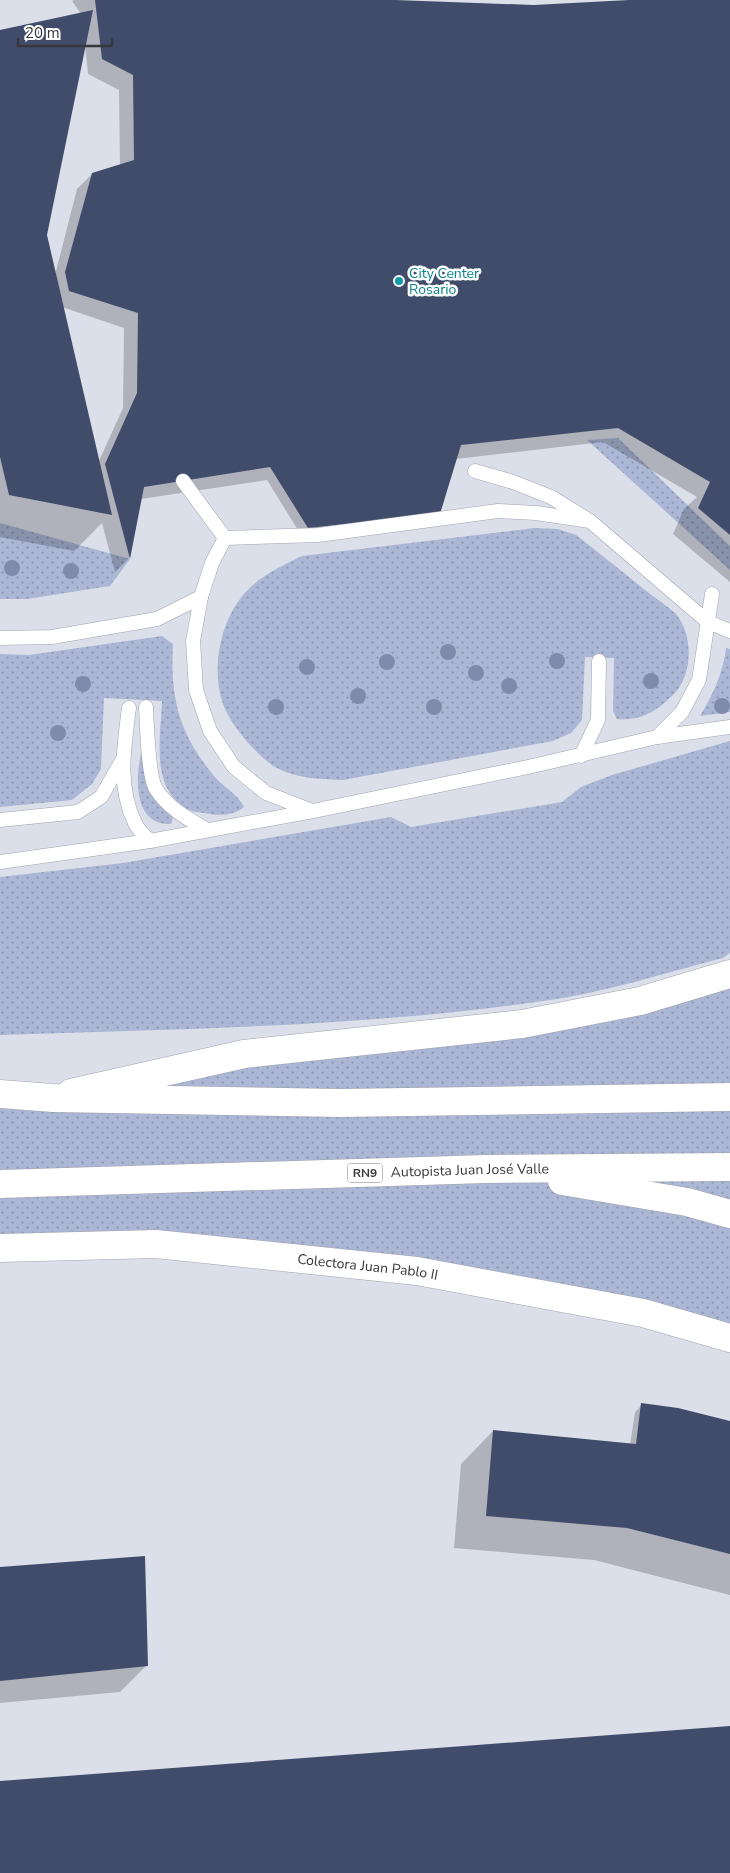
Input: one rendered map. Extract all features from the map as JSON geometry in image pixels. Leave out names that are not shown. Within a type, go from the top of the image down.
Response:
[{"type":"main road","points":[[52,1098],[244,1054],[522,1024],[640,1001],[730,974]]},
{"type":"main road","points":[[0,1094],[52,1098],[350,1103],[730,1097]]},
{"type":"main road","name":"Autopista Juan José Valle","points":[[0,1184],[486,1169],[730,1167]]},
{"type":"main road","points":[[486,1169],[687,1202],[730,1214]]},
{"type":"main road","name":"Colectora Juan Pablo II","points":[[0,1248],[156,1244],[417,1271],[643,1313],[730,1338]]},
{"type":"lane","points":[[475,471],[513,482],[551,497],[590,521],[708,622],[730,631]]},
{"type":"lane","points":[[183,481],[225,538]]},
{"type":"lane","points":[[225,538],[318,535],[498,511],[536,513],[590,521]]},
{"type":"lane","points":[[225,538],[212,563],[202,598],[194,641],[196,690],[210,731],[234,767],[266,793],[313,811]]},
{"type":"lane","points":[[657,737],[682,712],[699,680],[712,594]]},
{"type":"lane","points":[[0,638],[52,637],[157,620],[202,598]]},
{"type":"lane","points":[[582,756],[598,720],[599,661]]},
{"type":"lane","points":[[146,707],[149,761],[154,788],[175,810],[207,830]]},
{"type":"lane","points":[[130,708],[123,759],[124,794],[136,825],[150,841]]},
{"type":"lane","points":[[0,862],[150,841],[313,811],[582,756],[657,737],[730,727]]},
{"type":"lane","points":[[0,820],[78,812],[101,798],[123,759]]},
{"type":"shaded area","points":[[618,438],[730,546],[730,570],[587,440]]},
{"type":"shaded area","points":[[0,523],[130,559],[110,586],[27,599],[0,599]]},
{"type":"shaded area","points":[[534,528],[558,529],[576,535],[675,613],[681,622],[686,632],[689,654],[685,676],[674,694],[649,714],[634,718],[617,719],[613,711],[614,658],[585,657],[582,720],[571,733],[553,741],[343,780],[302,777],[275,767],[257,752],[234,724],[221,698],[218,683],[219,653],[226,624],[232,611],[246,592],[260,579],[302,556]]},
{"type":"shaded area","points":[[162,636],[173,644],[172,664],[175,699],[192,745],[214,776],[238,798],[244,807],[230,814],[214,815],[191,811],[176,801],[168,789],[160,761],[162,701],[104,698],[101,769],[92,784],[72,800],[0,807],[0,654],[29,655]]},
{"type":"shaded area","points":[[726,648],[730,649],[730,712],[700,716],[717,684]]},
{"type":"shaded area","points":[[730,741],[730,953],[723,958],[589,993],[476,1010],[272,1026],[0,1035],[0,877],[123,863],[391,817],[411,827],[562,802],[581,787],[612,775]]},
{"type":"shaded area","points":[[142,748],[144,770],[149,787],[158,802],[173,818],[171,824],[158,822],[149,816],[143,807],[139,796],[138,784]]},
{"type":"shaded area","points":[[730,974],[730,1338],[417,1271],[0,1248],[0,1094],[522,1024]]},
{"type":"building","name":"City Center Rosario","points":[[95,0],[395,0],[534,5],[629,0],[730,0],[730,535],[698,508],[710,482],[618,428],[461,445],[440,514],[308,528],[270,467],[144,487],[130,559],[105,464],[137,393],[138,313],[69,291],[65,272],[92,173],[134,160],[133,75],[102,59]]},
{"type":"building","points":[[93,10],[47,235],[112,515],[9,495],[0,457],[0,30]]},
{"type":"building","points":[[641,1403],[678,1408],[730,1421],[730,1554],[627,1528],[486,1516],[493,1430],[636,1444]]},
{"type":"building","points":[[145,1556],[148,1666],[0,1681],[0,1567]]},
{"type":"building","points":[[730,1726],[730,1873],[0,1873],[0,1781]]},
{"type":"place","name":"City Center Rosario","points":[[399,281]]}]
